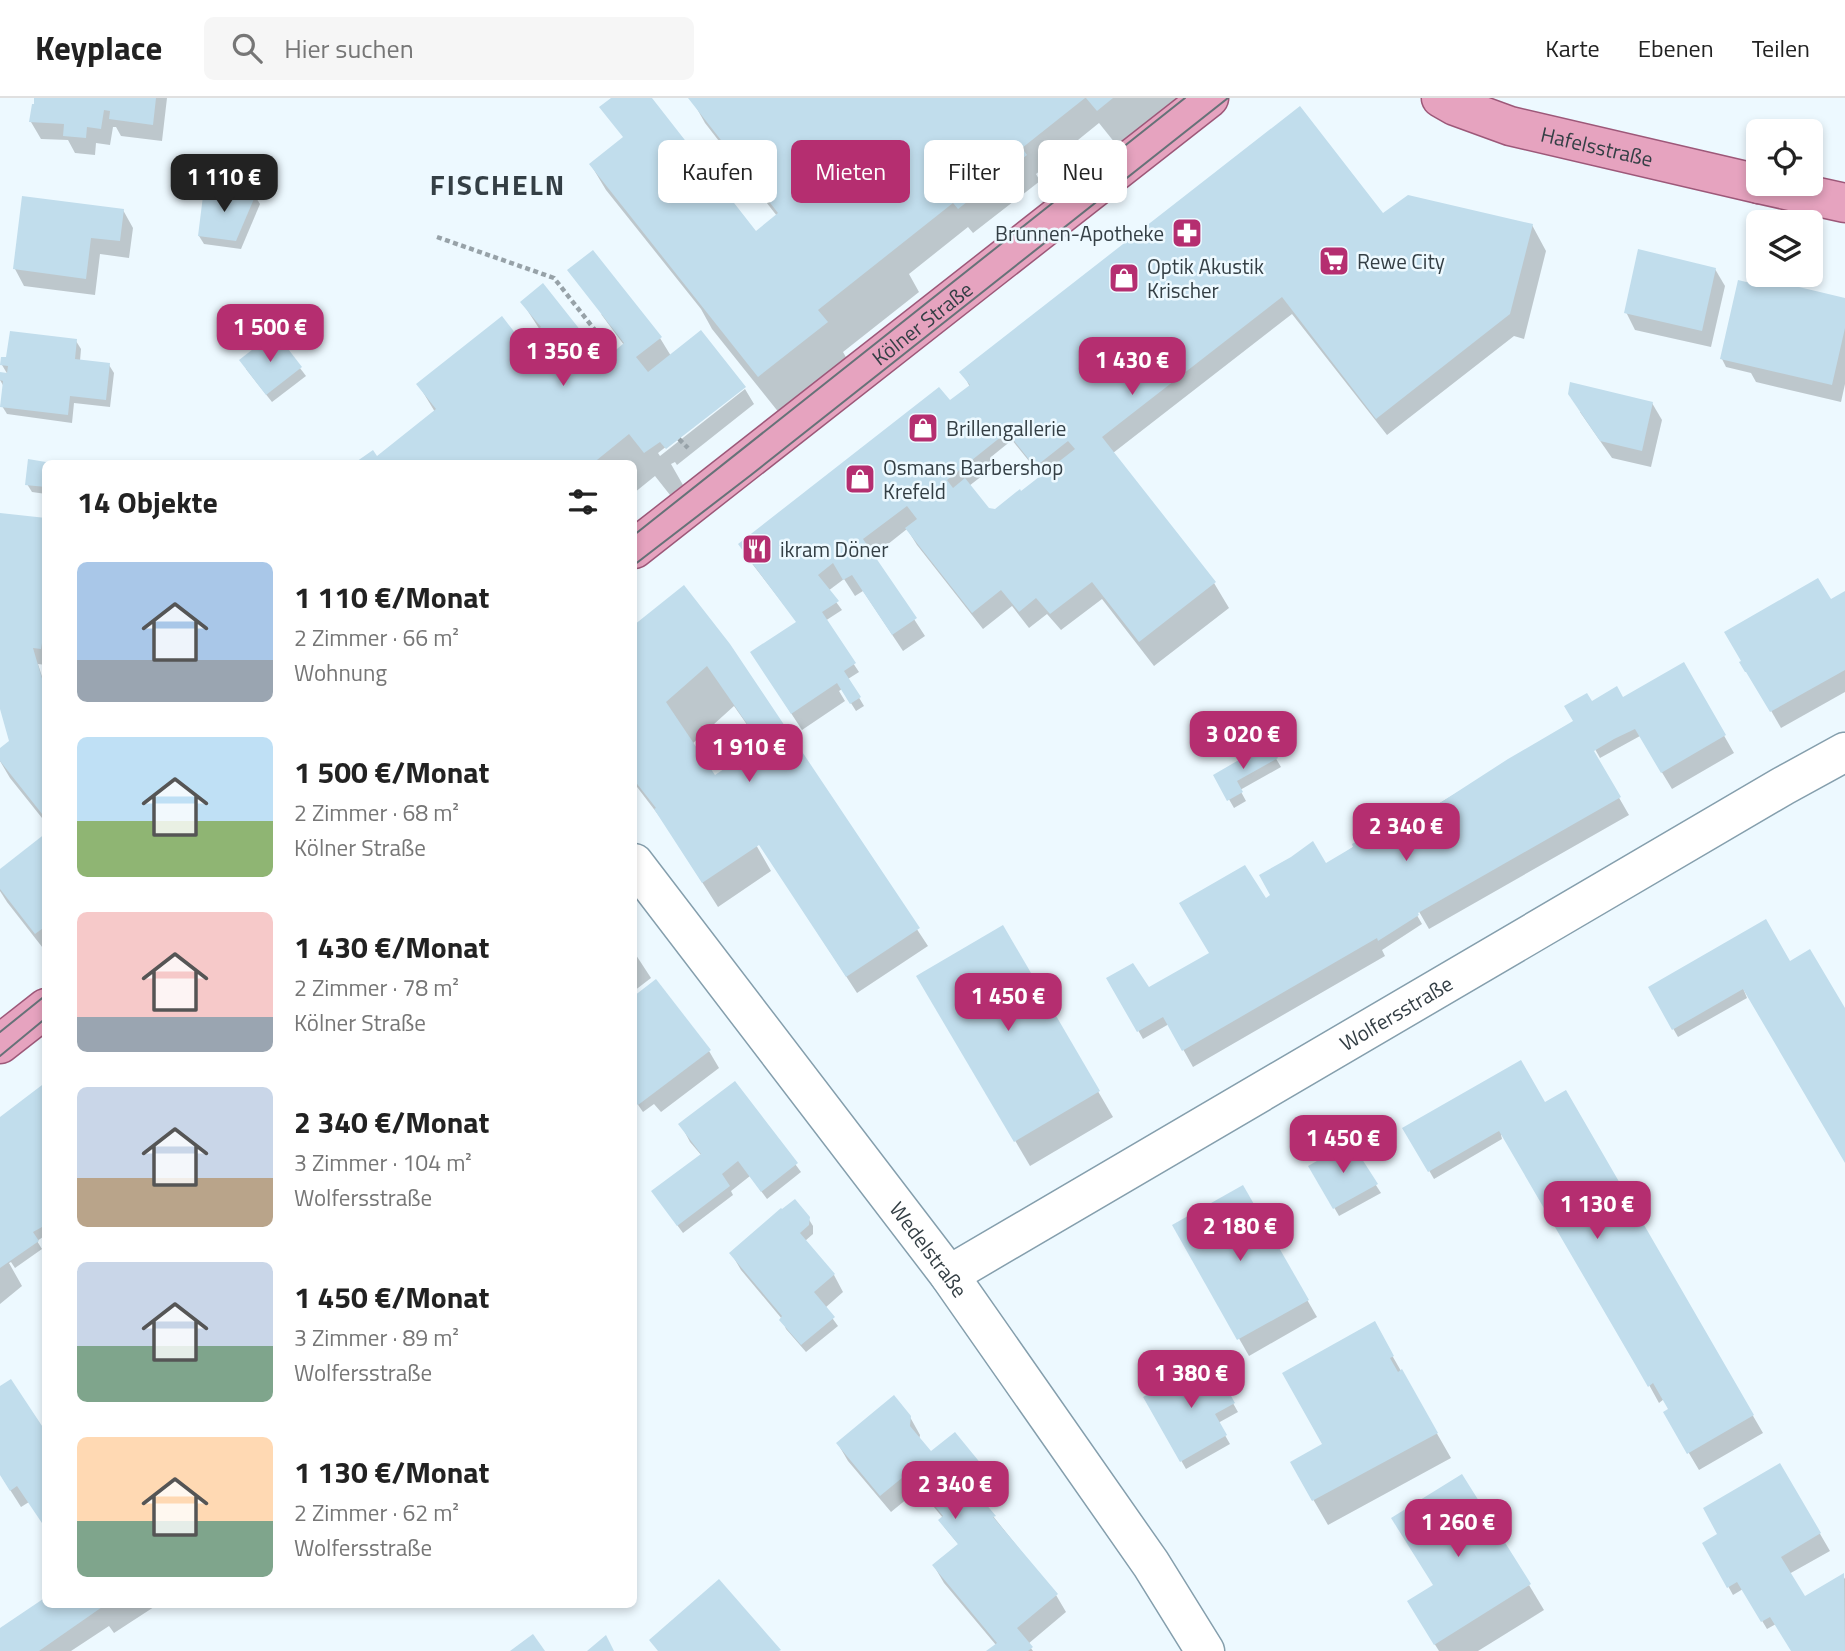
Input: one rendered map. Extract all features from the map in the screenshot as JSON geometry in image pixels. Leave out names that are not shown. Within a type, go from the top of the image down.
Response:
[{"type":"main road","name":"Kölner Straße","points":[[637,547],[1209,98]]},
{"type":"main road","name":"Hafelsstraße","points":[[1441,98],[1455,106],[1510,126],[1746,181]]},
{"type":"main road","name":"Hafelsstraße","points":[[1813,196],[1845,203]]},
{"type":"main road","points":[[0,1044],[42,1011]]},
{"type":"street","name":"Wolfersstraße","points":[[948,1275],[1845,752]]},
{"type":"street","name":"Wedelstraße","points":[[637,867],[948,1275],[1151,1563],[1205,1651]]},
{"type":"path","points":[[437,237],[554,278],[613,353]]},
{"type":"path","points":[[679,439],[685,444]]},
{"type":"building","points":[[34,98],[156,98],[153,125],[109,119],[110,111],[104,110],[101,129],[87,127],[86,138],[63,136],[64,124],[29,122]]},
{"type":"building","points":[[611,98],[652,98],[685,140],[658,140],[658,203],[734,203],[756,231],[778,213],[770,203],[777,203],[777,140],[721,140],[688,98],[1085,98],[1024,146],[1024,140],[924,140],[924,203],[953,203],[818,310],[828,322],[758,377],[589,164],[623,137],[599,107]]},
{"type":"building","points":[[1086,98],[1113,98],[1097,111]]},
{"type":"building","points":[[1300,106],[1383,213],[1408,195],[1533,224],[1510,314],[1376,419],[1282,297],[1102,437],[1216,582],[1139,642],[1092,582],[1050,614],[1036,598],[1019,612],[1001,590],[972,613],[905,528],[917,519],[907,506],[863,539],[917,618],[892,635],[852,575],[843,580],[833,563],[818,575],[839,601],[822,612],[856,663],[844,671],[861,697],[850,704],[837,683],[791,714],[750,652],[796,622],[738,544],[939,387],[950,400],[970,385],[959,372]],"holes":[[[1007,432],[1035,467],[1068,441],[1075,449],[995,509],[989,508],[965,478],[953,488],[947,480]]]},
{"type":"building","points":[[204,188],[256,194],[236,241],[198,236]]},
{"type":"building","points":[[22,196],[124,209],[120,241],[91,238],[86,279],[13,269]]},
{"type":"building","points":[[953,203],[966,203],[958,209]]},
{"type":"building","points":[[1638,249],[1716,268],[1702,331],[1624,313]]},
{"type":"building","points":[[593,250],[662,337],[636,357],[648,372],[701,330],[746,387],[666,449],[660,442],[644,453],[629,434],[597,460],[359,460],[373,450],[377,456],[436,409],[416,384],[502,316],[522,342],[541,327],[520,302],[543,283],[604,360],[624,343],[567,270]]},
{"type":"building","points":[[1738,280],[1746,282],[1746,287],[1799,287],[1845,298],[1845,328],[1832,385],[1720,359]]},
{"type":"building","points":[[10,331],[77,339],[75,359],[110,363],[106,400],[70,396],[68,415],[0,407],[3,381],[0,380],[0,372],[7,373],[8,366],[0,365],[1,357],[6,357]]},
{"type":"building","points":[[275,332],[302,367],[266,395],[239,360]]},
{"type":"building","points":[[1570,382],[1653,402],[1642,451],[1600,441],[1568,394]]},
{"type":"building","points":[[28,459],[42,461],[42,487],[25,485]]},
{"type":"building","points":[[0,513],[42,518],[42,643],[41,649],[33,648],[42,678],[42,814],[0,761],[0,748],[9,741],[0,709]]},
{"type":"building","points":[[1818,578],[1831,599],[1845,591],[1845,670],[1770,712],[1724,632]]},
{"type":"building","points":[[684,585],[730,644],[920,928],[846,977],[759,845],[702,883],[654,809],[656,808],[637,784],[637,623]],"holes":[[[707,666],[761,744],[715,775],[666,702]]]},
{"type":"building","points":[[1684,662],[1726,735],[1661,773],[1635,729],[1614,739],[1594,751],[1621,797],[1418,913],[1419,915],[1378,941],[1377,938],[1182,1051],[1163,1017],[1137,1032],[1106,978],[1133,963],[1149,987],[1209,953],[1179,903],[1245,865],[1266,898],[1270,895],[1259,875],[1313,841],[1326,863],[1371,833],[1376,840],[1573,721],[1564,706],[1587,693],[1592,701],[1617,686],[1623,697]]},
{"type":"building","points":[[1268,743],[1278,758],[1237,781],[1243,792],[1227,801],[1213,775]]},
{"type":"building","points":[[42,836],[42,929],[35,934],[0,889],[0,869]]},
{"type":"building","points":[[1766,919],[1790,961],[1810,949],[1845,1008],[1845,1163],[1743,989],[1672,1030],[1648,987]]},
{"type":"building","points":[[1003,925],[1100,1091],[1014,1142],[916,976]]},
{"type":"building","points":[[656,979],[711,1050],[638,1105],[637,1104],[637,994]]},
{"type":"building","points":[[1521,1060],[1545,1102],[1566,1090],[1754,1415],[1687,1454],[1663,1412],[1668,1409],[1653,1383],[1648,1387],[1499,1131],[1428,1172],[1402,1128]]},
{"type":"building","points":[[735,1081],[798,1163],[761,1192],[738,1161],[722,1174],[730,1186],[677,1226],[651,1191],[701,1154],[678,1124]]},
{"type":"building","points":[[42,1085],[42,1227],[33,1232],[39,1241],[0,1268],[0,1117]]},
{"type":"building","points":[[1351,1142],[1378,1184],[1333,1209],[1308,1166]]},
{"type":"building","points":[[1243,1185],[1309,1300],[1237,1340],[1172,1225]]},
{"type":"building","points":[[795,1199],[810,1217],[809,1225],[800,1233],[835,1274],[814,1292],[835,1317],[801,1345],[779,1320],[782,1316],[729,1253]]},
{"type":"building","points":[[1375,1321],[1394,1356],[1390,1358],[1398,1372],[1402,1369],[1438,1433],[1312,1501],[1290,1462],[1322,1444],[1282,1373]]},
{"type":"building","points":[[1210,1359],[1235,1403],[1215,1414],[1227,1435],[1180,1462],[1143,1397]]},
{"type":"building","points":[[11,1379],[42,1426],[42,1523],[17,1486],[10,1491],[0,1475],[0,1386]]},
{"type":"building","points":[[894,1395],[911,1416],[910,1426],[931,1451],[955,1432],[991,1476],[974,1490],[996,1516],[993,1517],[1058,1594],[1017,1628],[1033,1647],[1028,1651],[986,1651],[997,1643],[932,1565],[958,1544],[938,1520],[943,1516],[908,1473],[880,1496],[836,1443]]},
{"type":"building","points":[[1780,1463],[1821,1533],[1781,1557],[1805,1596],[1844,1573],[1845,1651],[1791,1651],[1770,1617],[1761,1622],[1737,1582],[1727,1588],[1702,1543],[1717,1534],[1703,1508]]},
{"type":"building","points":[[1462,1474],[1531,1584],[1434,1645],[1407,1601],[1433,1585],[1391,1518]]},
{"type":"building","points":[[719,1579],[781,1650],[658,1651],[649,1640]]},
{"type":"building","points":[[42,1600],[42,1608],[101,1608],[39,1651],[0,1651],[0,1628]]},
{"type":"building","points":[[533,1634],[545,1651],[510,1651]]},
{"type":"building","points":[[606,1635],[614,1651],[587,1651]]},
{"type":"tram line","points":[[637,533],[1185,98]]},
{"type":"tram line","points":[[637,563],[1228,98]]},
{"type":"tram line","points":[[0,1032],[42,998]]},
{"type":"tram line","points":[[0,1056],[42,1021]]},
{"type":"place","name":"Brunnen-Apotheke","points":[[1187,233]]},
{"type":"place","name":"Rewe City","points":[[1334,261]]},
{"type":"place","name":"Optik Akustik Krischer","points":[[1124,278]]},
{"type":"place","name":"Brillengallerie","points":[[923,428]]},
{"type":"place","name":"Osmans Barbershop Krefeld","points":[[860,479]]},
{"type":"place","name":"ikram Döner","points":[[757,549]]},
{"type":"district","name":"FISCHELN","points":[[498,184]]}]
